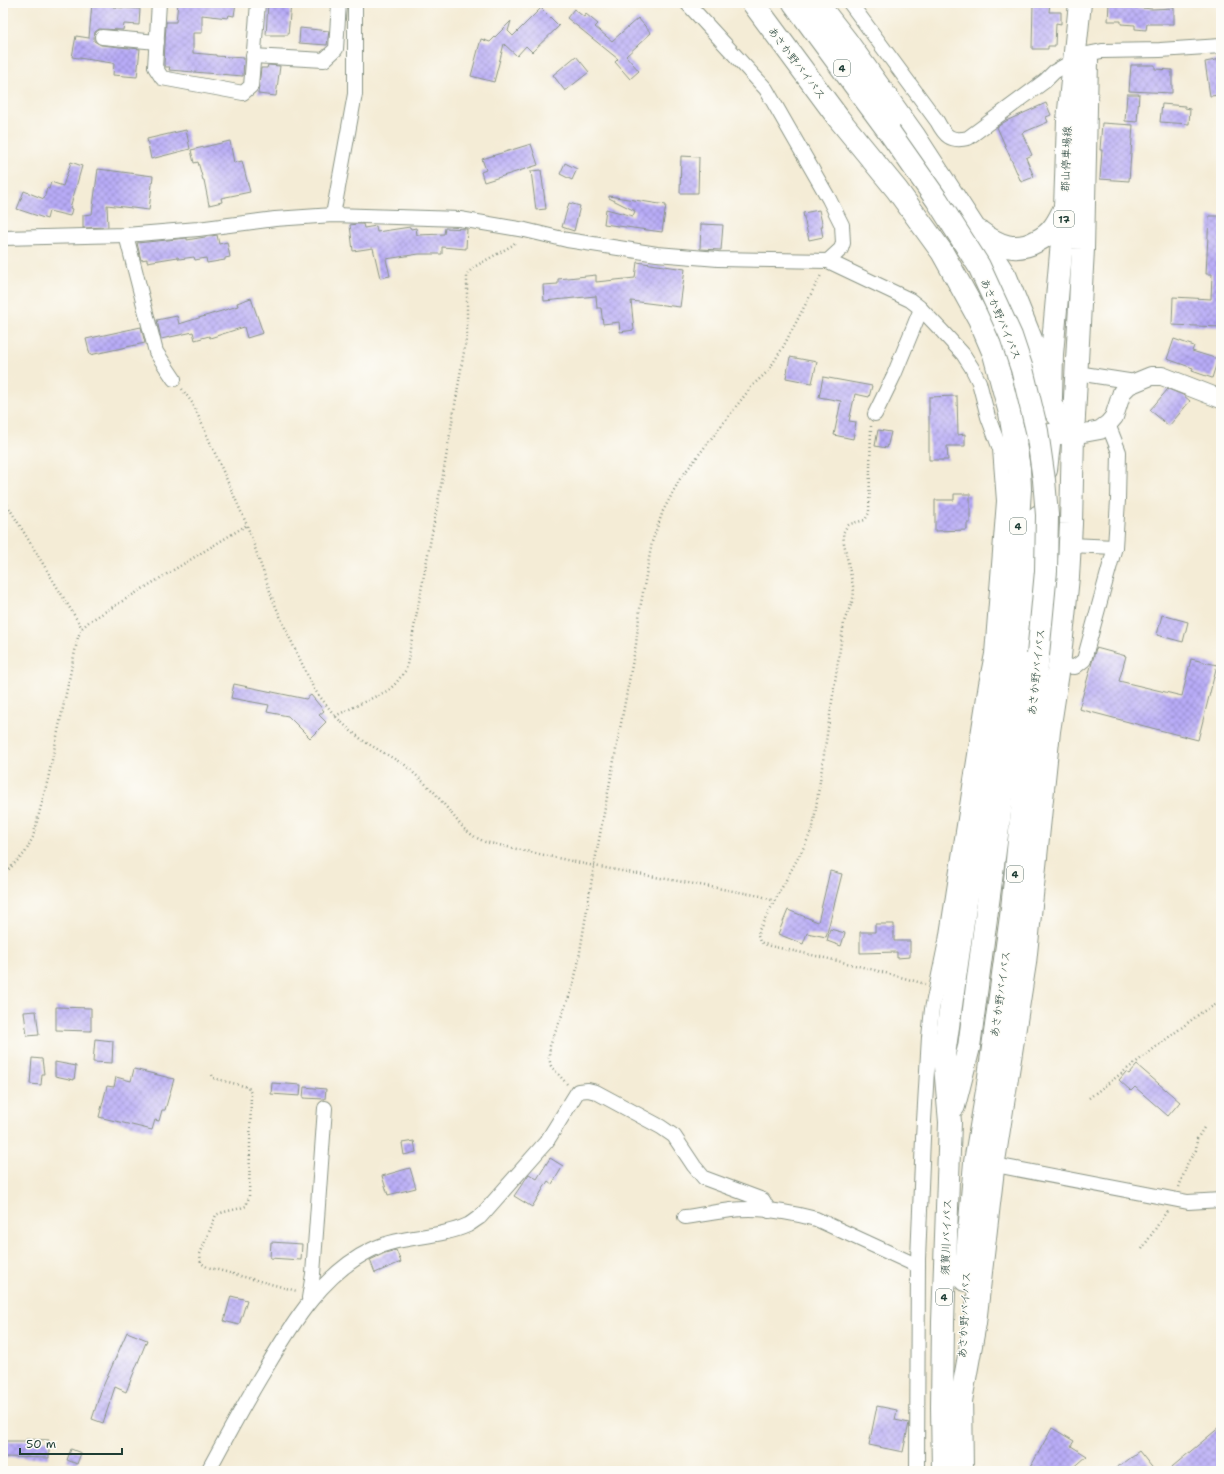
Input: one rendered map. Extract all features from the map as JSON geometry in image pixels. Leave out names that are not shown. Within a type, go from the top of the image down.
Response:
[{"type":"main road","name":"あさか野バイパス","points":[[753,3],[849,132],[897,190],[942,252],[979,319],[994,354],[1010,413],[1005,437],[1019,468],[1020,489],[1010,604],[983,810],[965,907],[944,1055],[950,1122]]},
{"type":"main road","name":"あさか野バイパス","points":[[794,3],[890,133],[979,266],[1011,336],[1022,369],[1037,431],[1044,480],[1047,515],[1046,571],[1043,606],[1012,909],[987,1091],[984,1163],[961,1325],[960,1406],[962,1471]]},
{"type":"main road","points":[[817,3],[845,39],[915,137],[1006,277],[1031,339],[1040,366],[1045,396],[1073,435]]},
{"type":"main road","name":"郡山停車場線","points":[[984,1163],[1025,963],[1049,731],[1059,666],[1070,545],[1073,435],[1082,249],[1080,3]]},
{"type":"main road","name":"郡山停車場線","points":[[950,1122],[969,1047],[1050,435],[1052,354],[1065,208],[1068,120],[1080,58],[1093,3]]},
{"type":"main road","points":[[976,229],[993,241],[1002,245],[1015,247],[1030,246],[1054,228],[1065,208]]},
{"type":"main road","name":"須賀川バイパス","points":[[943,1471],[943,1322],[950,1122]]},
{"type":"street","points":[[159,3],[155,67],[162,78],[243,93],[251,86],[258,3]]},
{"type":"street","points":[[253,56],[324,60],[336,49],[339,3]]},
{"type":"street","points":[[333,215],[355,94],[355,3]]},
{"type":"street","points":[[688,3],[766,89],[829,199],[842,225],[843,243],[841,249],[828,262]]},
{"type":"street","points":[[850,3],[937,121],[944,133],[951,138],[968,138],[1045,81],[1054,72],[1080,58],[1102,51],[1160,50],[1221,46]]},
{"type":"street","points":[[102,36],[157,42]]},
{"type":"street","points":[[3,238],[126,235],[198,229],[275,218],[333,215],[460,219],[521,229],[567,240],[657,254],[718,260],[828,262],[910,300],[921,309],[963,354],[979,382],[990,422],[1005,437],[1030,435],[1073,435],[1100,430],[1114,417],[1122,392],[1129,385],[1151,376],[1162,376],[1221,399]]},
{"type":"street","points":[[126,235],[156,352],[174,379]]},
{"type":"street","points":[[875,414],[894,375],[921,309]]},
{"type":"street","points":[[1077,372],[1135,382]]},
{"type":"street","points":[[1059,666],[1075,667],[1084,660],[1115,548],[1119,452],[1108,424]]},
{"type":"street","points":[[917,1471],[918,1266],[926,1081],[932,1009],[946,941],[992,654],[1004,501],[1000,449],[1005,437]]},
{"type":"street","points":[[1070,545],[1115,548]]},
{"type":"street","points":[[208,1471],[274,1353],[310,1297],[357,1256],[386,1243],[448,1231],[468,1225],[480,1217],[547,1141],[578,1092],[588,1090],[596,1092],[661,1126],[674,1136],[704,1178],[763,1200],[769,1211]]},
{"type":"street","points":[[310,1297],[313,1274],[324,1108]]},
{"type":"street","points":[[984,1163],[1188,1202],[1221,1200]]},
{"type":"street","points":[[685,1217],[732,1210],[778,1211],[816,1219],[918,1266]]},
{"type":"path","points":[[335,716],[389,690],[406,670],[443,475],[467,334],[467,274],[474,267],[513,245],[518,238],[521,229]]},
{"type":"path","points":[[578,1092],[565,1083],[551,1066],[549,1058],[550,1046],[572,989],[578,964],[594,866],[636,644],[640,609],[652,542],[663,511],[680,479],[752,386],[768,371],[815,288]]},
{"type":"path","points":[[174,379],[193,404],[247,525],[273,600],[314,689],[335,716],[365,742],[405,766],[434,792],[464,828],[475,837],[485,842],[594,866],[768,898],[774,901]]},
{"type":"path","points":[[875,414],[871,423],[869,513],[865,520],[850,524],[843,533],[854,598],[844,622],[813,827],[806,844],[758,932],[759,940],[764,944],[867,967],[937,988]]},
{"type":"path","points":[[3,498],[82,628]]},
{"type":"path","points":[[3,875],[25,853],[33,837],[48,779],[78,638],[82,628],[90,621],[247,525]]},
{"type":"path","points":[[3,958],[3,969]]},
{"type":"path","points":[[1088,1098],[1202,1012],[1221,1002]]},
{"type":"path","points":[[1218,1004],[1221,1019]]},
{"type":"path","points":[[212,1075],[213,1078],[248,1087],[251,1093],[248,1197],[246,1206],[216,1215],[200,1254],[201,1263],[207,1267],[310,1297]]},
{"type":"building","points":[[92,3],[114,3],[113,7],[140,9],[139,25],[124,24],[123,30],[99,29],[95,32],[94,37],[94,41],[101,45],[140,49],[137,77],[113,75],[114,64],[112,63],[72,57],[76,36],[89,38]]},
{"type":"building","points":[[178,3],[236,3],[234,16],[229,15],[228,18],[202,15],[202,33],[193,33],[193,53],[244,58],[243,76],[169,70],[170,67],[165,67],[166,22],[176,22]]},
{"type":"building","points":[[268,3],[291,3],[288,35],[266,35]]},
{"type":"building","points":[[1033,3],[1050,3],[1049,12],[1061,12],[1061,24],[1056,23],[1055,46],[1048,46],[1048,49],[1032,49]]},
{"type":"building","points":[[1109,3],[1119,3],[1132,5],[1132,7],[1152,9],[1174,8],[1174,24],[1147,24],[1146,30],[1135,29],[1135,25],[1121,24],[1121,21],[1108,21]]},
{"type":"building","points":[[541,8],[559,26],[532,52],[526,46],[517,56],[504,44],[494,82],[471,76],[481,39],[490,42],[511,21],[508,31],[513,36]]},
{"type":"building","points":[[574,9],[584,17],[586,14],[598,24],[595,27],[612,41],[638,18],[651,33],[626,56],[639,71],[630,79],[615,62],[618,59],[567,18]]},
{"type":"building","points":[[300,28],[329,31],[327,45],[299,43]]},
{"type":"building","points":[[576,56],[589,72],[565,91],[553,75]]},
{"type":"building","points":[[1221,59],[1221,95],[1210,96],[1205,62]]},
{"type":"building","points":[[268,65],[280,66],[276,96],[258,94],[261,68],[267,68]]},
{"type":"building","points":[[1131,65],[1155,65],[1155,69],[1172,70],[1172,93],[1129,91]]},
{"type":"building","points":[[1127,94],[1139,94],[1137,122],[1125,121]]},
{"type":"building","points":[[1046,103],[1051,115],[1046,117],[1048,122],[1022,133],[1032,155],[1026,158],[1034,177],[1021,182],[997,127],[1006,121]]},
{"type":"building","points":[[1162,104],[1185,106],[1185,108],[1190,109],[1189,124],[1160,122]]},
{"type":"building","points":[[1102,123],[1133,125],[1129,181],[1100,179]]},
{"type":"building","points":[[186,130],[190,149],[151,159],[147,139]]},
{"type":"building","points":[[230,141],[234,163],[242,161],[250,192],[221,198],[222,202],[209,205],[204,180],[198,162],[194,163],[191,150]]},
{"type":"building","points":[[531,144],[538,165],[484,182],[481,172],[486,170],[482,159]]},
{"type":"building","points":[[681,156],[699,157],[698,193],[680,193]]},
{"type":"building","points":[[71,162],[82,166],[70,208],[72,209],[70,216],[49,211],[47,219],[17,209],[24,191],[44,199],[47,188],[49,189],[51,182],[63,186]]},
{"type":"building","points":[[565,163],[577,169],[572,180],[560,174]]},
{"type":"building","points":[[98,169],[153,176],[149,210],[107,205],[108,227],[83,228],[83,215],[92,214]]},
{"type":"building","points":[[541,170],[546,209],[536,210],[531,171]]},
{"type":"building","points":[[609,196],[666,205],[662,232],[604,224],[606,209],[633,216],[635,211],[609,198]]},
{"type":"building","points":[[569,203],[580,206],[574,231],[562,227]]},
{"type":"building","points":[[819,210],[823,227],[821,227],[823,237],[809,240],[803,213]]},
{"type":"building","points":[[1209,216],[1221,216],[1221,327],[1172,325],[1173,297],[1211,299],[1212,274],[1206,274]]},
{"type":"building","points":[[363,224],[364,228],[376,226],[377,232],[410,227],[411,229],[416,228],[417,235],[444,234],[445,228],[467,229],[466,249],[442,247],[442,254],[419,254],[386,259],[390,276],[380,278],[373,248],[353,251],[350,225]]},
{"type":"building","points":[[701,224],[723,225],[721,250],[700,249]]},
{"type":"building","points":[[217,235],[219,244],[227,242],[230,257],[225,258],[225,260],[207,263],[206,258],[195,260],[194,257],[179,259],[178,257],[147,262],[147,259],[141,260],[137,243],[187,238],[187,240]]},
{"type":"building","points":[[637,262],[685,269],[680,307],[631,301],[634,330],[620,332],[619,322],[603,324],[601,308],[597,308],[596,296],[544,301],[543,285],[558,284],[558,279],[596,275],[596,282],[635,278]]},
{"type":"building","points":[[251,298],[263,333],[247,338],[244,327],[210,338],[209,336],[195,340],[193,332],[161,339],[157,320],[177,316],[179,324],[238,306],[237,303]]},
{"type":"building","points":[[141,327],[145,343],[90,355],[86,339]]},
{"type":"building","points":[[1174,339],[1194,346],[1192,351],[1218,359],[1212,378],[1192,371],[1193,368],[1167,359]]},
{"type":"building","points":[[790,357],[817,362],[812,383],[786,378]]},
{"type":"building","points":[[823,377],[872,386],[869,397],[855,394],[849,421],[856,422],[853,439],[834,435],[841,401],[819,397]]},
{"type":"building","points":[[1168,389],[1183,395],[1190,401],[1169,426],[1150,410]]},
{"type":"building","points":[[957,396],[958,435],[965,434],[965,446],[947,446],[948,460],[929,460],[929,397]]},
{"type":"building","points":[[878,430],[891,432],[887,448],[875,446]]},
{"type":"building","points":[[954,494],[970,494],[970,523],[967,523],[967,530],[935,531],[935,500],[954,500]]},
{"type":"building","points":[[1162,615],[1188,622],[1183,642],[1157,635]]},
{"type":"building","points":[[1096,648],[1126,656],[1119,681],[1182,696],[1191,659],[1217,665],[1198,740],[1079,709]]},
{"type":"building","points":[[234,684],[306,699],[311,695],[324,711],[319,715],[326,722],[310,738],[288,716],[267,712],[269,705],[231,698]]},
{"type":"building","points":[[830,871],[842,874],[826,937],[807,933],[803,944],[778,934],[788,910],[818,922]]},
{"type":"building","points":[[875,924],[894,924],[894,941],[910,941],[910,957],[897,958],[897,952],[860,953],[860,932],[875,932]]},
{"type":"building","points":[[830,929],[845,933],[841,946],[827,941]]},
{"type":"building","points":[[56,1007],[91,1008],[91,1031],[56,1030]]},
{"type":"building","points":[[36,1011],[39,1035],[27,1036],[24,1012]]},
{"type":"building","points":[[95,1039],[113,1041],[112,1063],[93,1062]]},
{"type":"building","points":[[32,1058],[42,1059],[44,1074],[42,1074],[41,1085],[30,1084]]},
{"type":"building","points":[[55,1062],[76,1066],[74,1080],[55,1076]]},
{"type":"building","points":[[1137,1065],[1180,1102],[1168,1116],[1135,1087],[1131,1091],[1119,1080],[1126,1072],[1129,1074]]},
{"type":"building","points":[[134,1069],[174,1079],[165,1110],[162,1110],[159,1121],[155,1120],[152,1130],[99,1117],[107,1086],[114,1087],[116,1077],[131,1081]]},
{"type":"building","points":[[272,1083],[301,1085],[300,1096],[271,1094]]},
{"type":"building","points":[[304,1087],[326,1089],[325,1099],[303,1098]]},
{"type":"building","points":[[414,1141],[416,1152],[404,1155],[402,1143]]},
{"type":"building","points":[[550,1158],[563,1166],[552,1184],[548,1181],[532,1207],[514,1196],[529,1174],[537,1179]]},
{"type":"building","points":[[410,1168],[416,1188],[388,1195],[382,1176]]},
{"type":"building","points":[[271,1242],[302,1244],[301,1260],[270,1258]]},
{"type":"building","points":[[396,1250],[401,1262],[375,1273],[370,1260]]},
{"type":"building","points":[[231,1296],[247,1300],[239,1325],[224,1321]]},
{"type":"building","points":[[127,1332],[147,1340],[126,1392],[115,1387],[103,1423],[92,1419],[101,1391]]},
{"type":"building","points":[[877,1406],[897,1410],[895,1420],[909,1423],[903,1452],[869,1445]]},
{"type":"building","points":[[1221,1426],[1221,1471],[1167,1471]]},
{"type":"building","points":[[1052,1428],[1074,1441],[1071,1446],[1087,1456],[1070,1471],[1036,1471],[1030,1468]]},
{"type":"building","points":[[26,1439],[49,1440],[49,1458],[3,1457],[3,1441],[26,1441]]},
{"type":"building","points":[[71,1449],[81,1453],[77,1464],[67,1460]]},
{"type":"building","points":[[1139,1451],[1155,1471],[1112,1471]]}]
